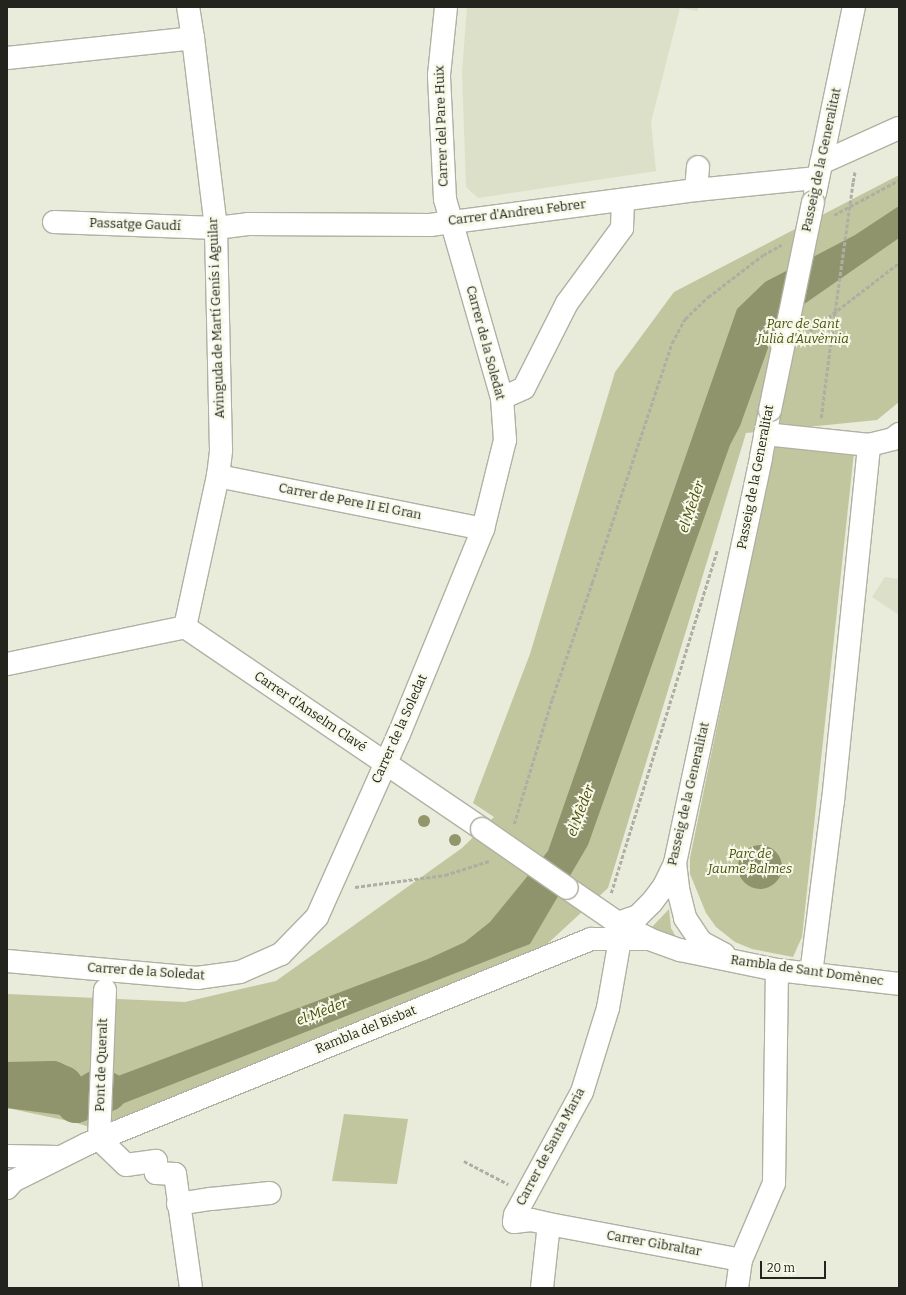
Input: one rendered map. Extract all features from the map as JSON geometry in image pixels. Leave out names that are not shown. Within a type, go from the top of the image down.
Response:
[{"type":"street","name":"Avinguda de Martí Genís i Aguilar","points":[[185,627],[218,476],[220,450],[216,228],[188,7]]},
{"type":"street","name":"Carrer del Pare Huix","points":[[446,7],[439,75],[445,199],[450,221]]},
{"type":"street","name":"Passeig de la Generalitat","points":[[614,926],[638,916],[652,902],[664,886],[675,863],[854,7]]},
{"type":"street","points":[[7,58],[193,38]]},
{"type":"street","name":"Carrer d'Andreu Febrer","points":[[216,228],[248,224],[430,225],[450,221],[696,190],[819,170],[899,128]]},
{"type":"street","points":[[696,190],[698,167]]},
{"type":"street","points":[[502,398],[524,388],[567,303],[622,228],[623,200]]},
{"type":"street","name":"Carrer de la Soledat","points":[[7,961],[197,978],[240,972],[281,954],[317,917],[399,734],[483,529],[505,440],[502,398],[450,221]]},
{"type":"street","name":"Passatge Gaudí","points":[[54,222],[216,228]]},
{"type":"street","points":[[765,434],[868,445],[893,439],[899,434]]},
{"type":"street","points":[[811,974],[833,801],[868,445]]},
{"type":"street","name":"Carrer de Pere II El Gran","points":[[218,476],[483,529]]},
{"type":"street","points":[[7,664],[185,627]]},
{"type":"street","name":"Carrer d'Anselm Clavé","points":[[185,627],[567,888],[614,926]]},
{"type":"street","points":[[675,863],[678,889],[685,918],[701,942],[741,964]]},
{"type":"street","name":"Rambla del Bisbat","points":[[7,1188],[13,1181],[93,1141],[591,939],[614,926],[649,939]]},
{"type":"street","name":"Carrer de Santa Maria","points":[[515,1214],[582,1092],[608,1008],[614,926]]},
{"type":"street","name":"Rambla de Sant Domènec","points":[[649,939],[680,950],[741,964],[777,970],[899,984]]},
{"type":"street","points":[[737,1288],[741,1260],[774,1183],[777,970]]},
{"type":"street","name":"Pont de Queralt","points":[[93,1141],[105,990]]},
{"type":"street","points":[[93,1141],[126,1165],[156,1161],[156,1174],[174,1174],[191,1288]]},
{"type":"street","points":[[7,1156],[59,1157]]},
{"type":"street","points":[[178,1204],[270,1193]]},
{"type":"street","name":"Carrer Gibraltar","points":[[515,1214],[514,1222],[531,1220],[741,1260]]},
{"type":"street","points":[[542,1288],[558,1226]]},
{"type":"path","points":[[832,216],[899,180]]},
{"type":"path","points":[[818,440],[854,182]]},
{"type":"path","points":[[513,826],[552,698],[672,343],[685,319],[708,296],[763,256],[784,244]]},
{"type":"path","points":[[805,334],[899,263]]},
{"type":"path","points":[[614,926],[718,545]]},
{"type":"path","points":[[348,887],[445,875],[488,862],[492,856]]},
{"type":"path","points":[[464,1161],[526,1193]]},
{"type":"shaded area","points":[[467,7],[698,7],[698,11],[680,8],[651,122],[656,171],[478,198],[466,187],[462,72]]},
{"type":"shaded area","points":[[885,577],[899,579],[899,615],[872,597]]},
{"type":"green space","name":"Parc de Sant Julià d'Auvèrnia","points":[[899,175],[899,402],[877,420],[746,433],[608,888],[533,957],[120,1136],[73,1122],[7,1108],[7,994],[185,1002],[276,981],[462,848],[494,817],[473,803],[530,654],[615,372],[674,292]]},
{"type":"green space","name":"Parc de Jaume Balmes","points":[[775,443],[854,452],[802,937],[793,957],[752,949],[735,942],[716,927],[706,913],[690,874],[690,858]]},
{"type":"green space","points":[[669,909],[671,928],[676,937],[645,930],[652,927]]},
{"type":"green space","points":[[344,1114],[408,1119],[397,1184],[332,1181]]},
{"type":"water","points":[[899,206],[899,238],[777,323],[740,426],[730,445],[588,845],[530,944],[81,1120],[69,1116],[7,1108],[7,1095],[31,1099],[44,1098],[92,1070],[118,1076],[428,959],[465,942],[490,922],[548,851],[737,309],[765,282],[855,235]]},
{"type":"water","points":[[756,845],[764,845],[776,851],[782,863],[782,871],[776,883],[764,889],[756,889],[744,883],[738,871],[738,863],[744,851]]},
{"type":"waterway","name":"el Mèder","points":[[7,1082],[52,1081],[63,1086],[76,1103],[107,1092]]}]
